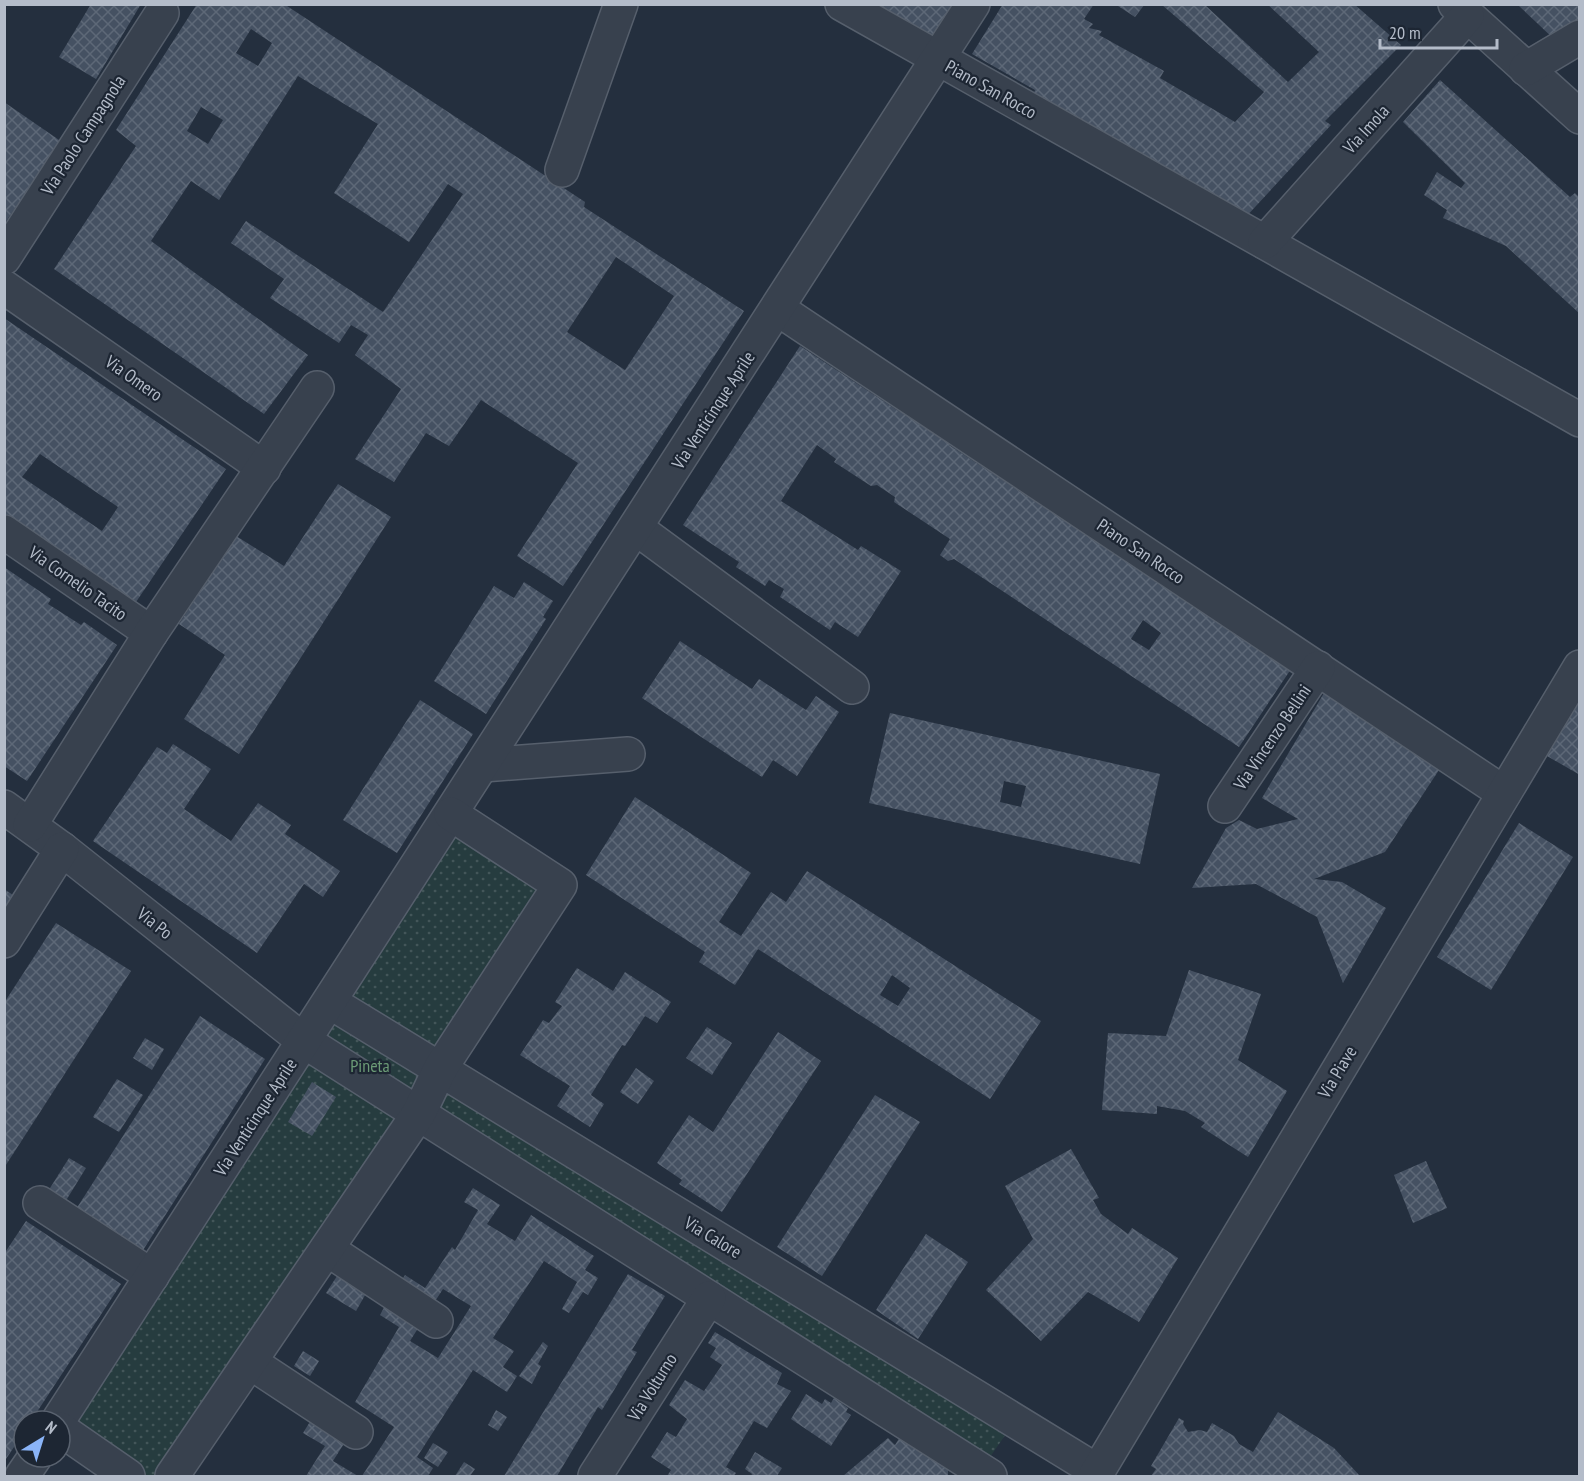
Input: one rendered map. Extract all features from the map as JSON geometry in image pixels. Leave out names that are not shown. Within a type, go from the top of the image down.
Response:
[{"type":"street","points":[[561,170],[621,4]]},
{"type":"street","name":"Piano San Rocco","points":[[842,4],[1580,420]]},
{"type":"street","name":"Via Venticinque Aprile","points":[[66,1409],[973,4]]},
{"type":"street","points":[[1461,10],[1580,117]]},
{"type":"street","name":"Via Imola","points":[[1265,243],[1310,208],[1461,10]]},
{"type":"street","name":"Via Paolo Campagnola","points":[[4,258],[162,12]]},
{"type":"street","points":[[1526,69],[1580,37]]},
{"type":"street","name":"Via Omero","points":[[4,287],[264,468]]},
{"type":"street","name":"Piano San Rocco","points":[[778,309],[1504,793]]},
{"type":"street","points":[[17,816],[152,633],[317,388]]},
{"type":"street","points":[[636,528],[852,687]]},
{"type":"street","name":"Via Cornelio Tacito","points":[[4,532],[152,633]]},
{"type":"street","name":"Via Piave","points":[[1096,1474],[1580,667]]},
{"type":"street","name":"Via Vincenzo Bellini","points":[[1226,806],[1318,668]]},
{"type":"street","points":[[483,765],[627,754]]},
{"type":"street","points":[[172,1476],[419,1113],[440,1069],[560,885],[451,814]]},
{"type":"street","name":"Via Po","points":[[17,816],[304,1041]]},
{"type":"street","points":[[4,941],[62,849]]},
{"type":"street","name":"Via Calore","points":[[330,1002],[1096,1474]]},
{"type":"street","points":[[304,1041],[990,1476]]},
{"type":"street","points":[[39,1203],[152,1276]]},
{"type":"street","points":[[327,1249],[436,1321]]},
{"type":"street","name":"Via Volturno","points":[[595,1476],[709,1298]]},
{"type":"street","points":[[250,1362],[356,1432]]},
{"type":"street","points":[[72,1437],[128,1476]]},
{"type":"green space","name":"Pineta","points":[[451,814],[560,885],[440,1069],[1015,1421],[981,1470],[419,1113],[172,1476],[128,1476],[72,1437],[72,1410]]},
{"type":"building","points":[[91,4],[141,4],[96,79],[59,57]]},
{"type":"building","points":[[197,4],[284,4],[585,202],[584,207],[744,311],[563,586],[517,556],[578,463],[481,400],[449,446],[426,433],[394,482],[355,459],[401,389],[355,355],[368,335],[351,325],[339,343],[270,298],[284,279],[231,243],[246,221],[383,312],[463,194],[448,184],[409,242],[334,193],[378,124],[298,76],[219,200],[191,181],[151,241],[308,355],[264,414],[54,269],[136,146],[116,130]],"holes":[[[251,29],[272,43],[258,66],[236,53]],[[201,107],[223,120],[208,144],[187,131]],[[616,257],[674,296],[625,370],[567,332]]]},
{"type":"building","points":[[873,4],[953,4],[929,43]]},
{"type":"building","points":[[1003,4],[1094,4],[1084,19],[1093,24],[1089,28],[1102,31],[1099,35],[1164,71],[1160,78],[1235,122],[1264,92],[1162,5],[1205,5],[1288,82],[1319,52],[1267,4],[1354,4],[1401,45],[1325,121],[1331,125],[1243,220],[1031,101],[1035,90],[972,54]]},
{"type":"building","points":[[1115,4],[1145,4],[1135,17]]},
{"type":"building","points":[[1517,4],[1580,4],[1580,25],[1555,40]]},
{"type":"building","points":[[1440,80],[1570,197],[1575,193],[1580,198],[1580,314],[1506,246],[1443,218],[1447,210],[1424,195],[1437,172],[1461,188],[1465,183],[1403,122]]},
{"type":"building","points":[[4,102],[62,142],[4,224]]},
{"type":"building","points":[[4,318],[226,469],[136,602],[4,513]],"holes":[[[40,454],[118,507],[102,531],[22,477]]]},
{"type":"building","points":[[800,346],[900,412],[905,406],[954,437],[949,445],[1291,669],[1239,747],[954,559],[948,561],[940,555],[950,539],[894,502],[895,497],[877,485],[871,486],[834,462],[836,459],[817,445],[781,501],[858,550],[861,546],[901,571],[858,637],[835,622],[830,630],[780,597],[784,589],[769,580],[765,586],[736,567],[739,562],[683,525]],"holes":[[[1143,620],[1161,633],[1149,650],[1131,639]]]},
{"type":"building","points":[[338,484],[391,517],[239,754],[184,719],[225,655],[179,624],[236,536],[284,566]]},
{"type":"building","points":[[4,567],[51,599],[48,604],[81,625],[84,622],[117,645],[27,781],[4,766]]},
{"type":"building","points":[[524,582],[553,601],[543,617],[546,619],[486,714],[434,681],[494,586],[514,598]]},
{"type":"building","points":[[680,641],[752,689],[759,679],[806,710],[816,696],[839,712],[797,776],[773,760],[762,777],[642,698]]},
{"type":"building","points":[[1324,693],[1439,770],[1385,852],[1314,879],[1342,882],[1386,908],[1343,983],[1317,917],[1256,884],[1192,888],[1226,828],[1239,820],[1257,829],[1298,819],[1262,798]]},
{"type":"building","points":[[1580,699],[1580,775],[1547,756]]},
{"type":"building","points":[[420,700],[473,734],[397,853],[343,820]]},
{"type":"building","points":[[890,713],[1160,774],[1140,864],[869,803]],"holes":[[[1004,781],[1026,786],[1021,807],[1000,802]]]},
{"type":"building","points":[[173,744],[211,769],[184,809],[231,841],[258,803],[291,825],[285,834],[340,871],[323,897],[304,884],[257,953],[93,841],[157,747],[167,753]]},
{"type":"building","points":[[635,797],[751,873],[719,922],[741,936],[771,892],[786,902],[807,871],[1041,1021],[990,1099],[758,949],[735,985],[699,962],[705,952],[586,875]],"holes":[[[892,975],[910,988],[898,1006],[880,995]]]},
{"type":"building","points":[[1519,823],[1573,857],[1491,990],[1437,957]]},
{"type":"building","points":[[4,889],[16,897],[4,915]]},
{"type":"building","points":[[56,923],[131,971],[4,1168],[4,1003]]},
{"type":"building","points":[[577,968],[613,991],[625,972],[671,1002],[657,1023],[645,1016],[625,1046],[622,1045],[591,1095],[604,1104],[590,1127],[557,1106],[570,1086],[520,1055],[543,1020],[549,1023],[562,1006],[555,1002]]},
{"type":"building","points":[[1189,970],[1261,994],[1238,1060],[1287,1091],[1248,1157],[1201,1127],[1205,1123],[1185,1111],[1157,1106],[1157,1114],[1102,1110],[1108,1033],[1166,1036]]},
{"type":"building","points":[[200,1016],[265,1059],[138,1258],[71,1217]]},
{"type":"building","points":[[707,1027],[732,1043],[712,1075],[686,1058]]},
{"type":"building","points":[[778,1032],[821,1061],[722,1212],[679,1184],[682,1180],[657,1163],[689,1115],[713,1132]]},
{"type":"building","points":[[145,1038],[164,1049],[152,1070],[133,1058]]},
{"type":"building","points":[[636,1068],[654,1081],[638,1104],[620,1092]]},
{"type":"building","points":[[117,1079],[143,1095],[119,1132],[93,1117]]},
{"type":"building","points":[[312,1082],[336,1097],[312,1136],[288,1122]]},
{"type":"building","points":[[875,1095],[920,1122],[822,1276],[777,1247]]},
{"type":"building","points":[[1071,1149],[1099,1198],[1093,1200],[1101,1214],[1128,1234],[1132,1228],[1178,1258],[1139,1322],[1088,1292],[1041,1341],[986,1290],[1033,1239],[1005,1186]]},
{"type":"building","points":[[69,1158],[86,1168],[62,1207],[45,1196]]},
{"type":"building","points":[[1426,1161],[1447,1208],[1413,1223],[1394,1175]]},
{"type":"building","points":[[473,1188],[500,1205],[487,1224],[515,1241],[531,1215],[594,1256],[585,1270],[598,1278],[588,1295],[583,1292],[569,1313],[562,1309],[577,1282],[544,1261],[493,1338],[514,1351],[503,1367],[517,1376],[507,1392],[473,1370],[417,1457],[433,1468],[428,1476],[362,1476],[394,1427],[355,1402],[399,1327],[380,1315],[388,1300],[422,1322],[410,1341],[438,1358],[471,1306],[443,1289],[430,1309],[397,1288],[405,1275],[425,1288],[452,1247],[455,1250],[478,1210],[464,1202]]},
{"type":"building","points":[[26,1221],[121,1284],[39,1409],[12,1409],[12,1450],[4,1462],[4,1254]]},
{"type":"building","points":[[926,1234],[968,1262],[918,1339],[876,1310]]},
{"type":"building","points":[[339,1273],[368,1290],[356,1311],[326,1293]]},
{"type":"building","points":[[628,1274],[665,1296],[632,1350],[637,1352],[602,1410],[598,1407],[557,1476],[504,1476]]},
{"type":"building","points":[[715,1332],[782,1373],[777,1384],[791,1391],[767,1428],[754,1421],[726,1467],[736,1473],[734,1476],[667,1476],[671,1470],[651,1457],[667,1432],[676,1437],[687,1419],[669,1405],[685,1380],[704,1391],[722,1365],[710,1357],[716,1348],[708,1343]]},
{"type":"building","points":[[543,1342],[548,1346],[538,1364],[541,1366],[532,1384],[519,1376]]},
{"type":"building","points":[[303,1351],[319,1361],[310,1376],[294,1366]]},
{"type":"building","points":[[806,1394],[822,1404],[825,1399],[831,1403],[834,1398],[848,1408],[846,1412],[851,1415],[831,1446],[791,1419]]},
{"type":"building","points":[[496,1410],[507,1417],[498,1431],[488,1425]]},
{"type":"building","points":[[1278,1412],[1334,1448],[1360,1476],[1151,1476],[1156,1469],[1151,1466],[1179,1418],[1184,1421],[1183,1424],[1188,1432],[1200,1430],[1207,1432],[1212,1423],[1234,1436],[1239,1444],[1253,1452]]},
{"type":"building","points":[[311,1420],[345,1442],[333,1461],[358,1476],[306,1476],[325,1446],[303,1433]]},
{"type":"building","points":[[900,1437],[948,1467],[948,1476],[843,1476],[888,1438],[895,1445]]},
{"type":"building","points":[[433,1443],[448,1452],[438,1467],[424,1458]]},
{"type":"building","points":[[755,1452],[782,1468],[777,1476],[751,1476],[752,1474],[745,1469]]},
{"type":"building","points":[[464,1462],[475,1469],[470,1476],[455,1476]]}]
